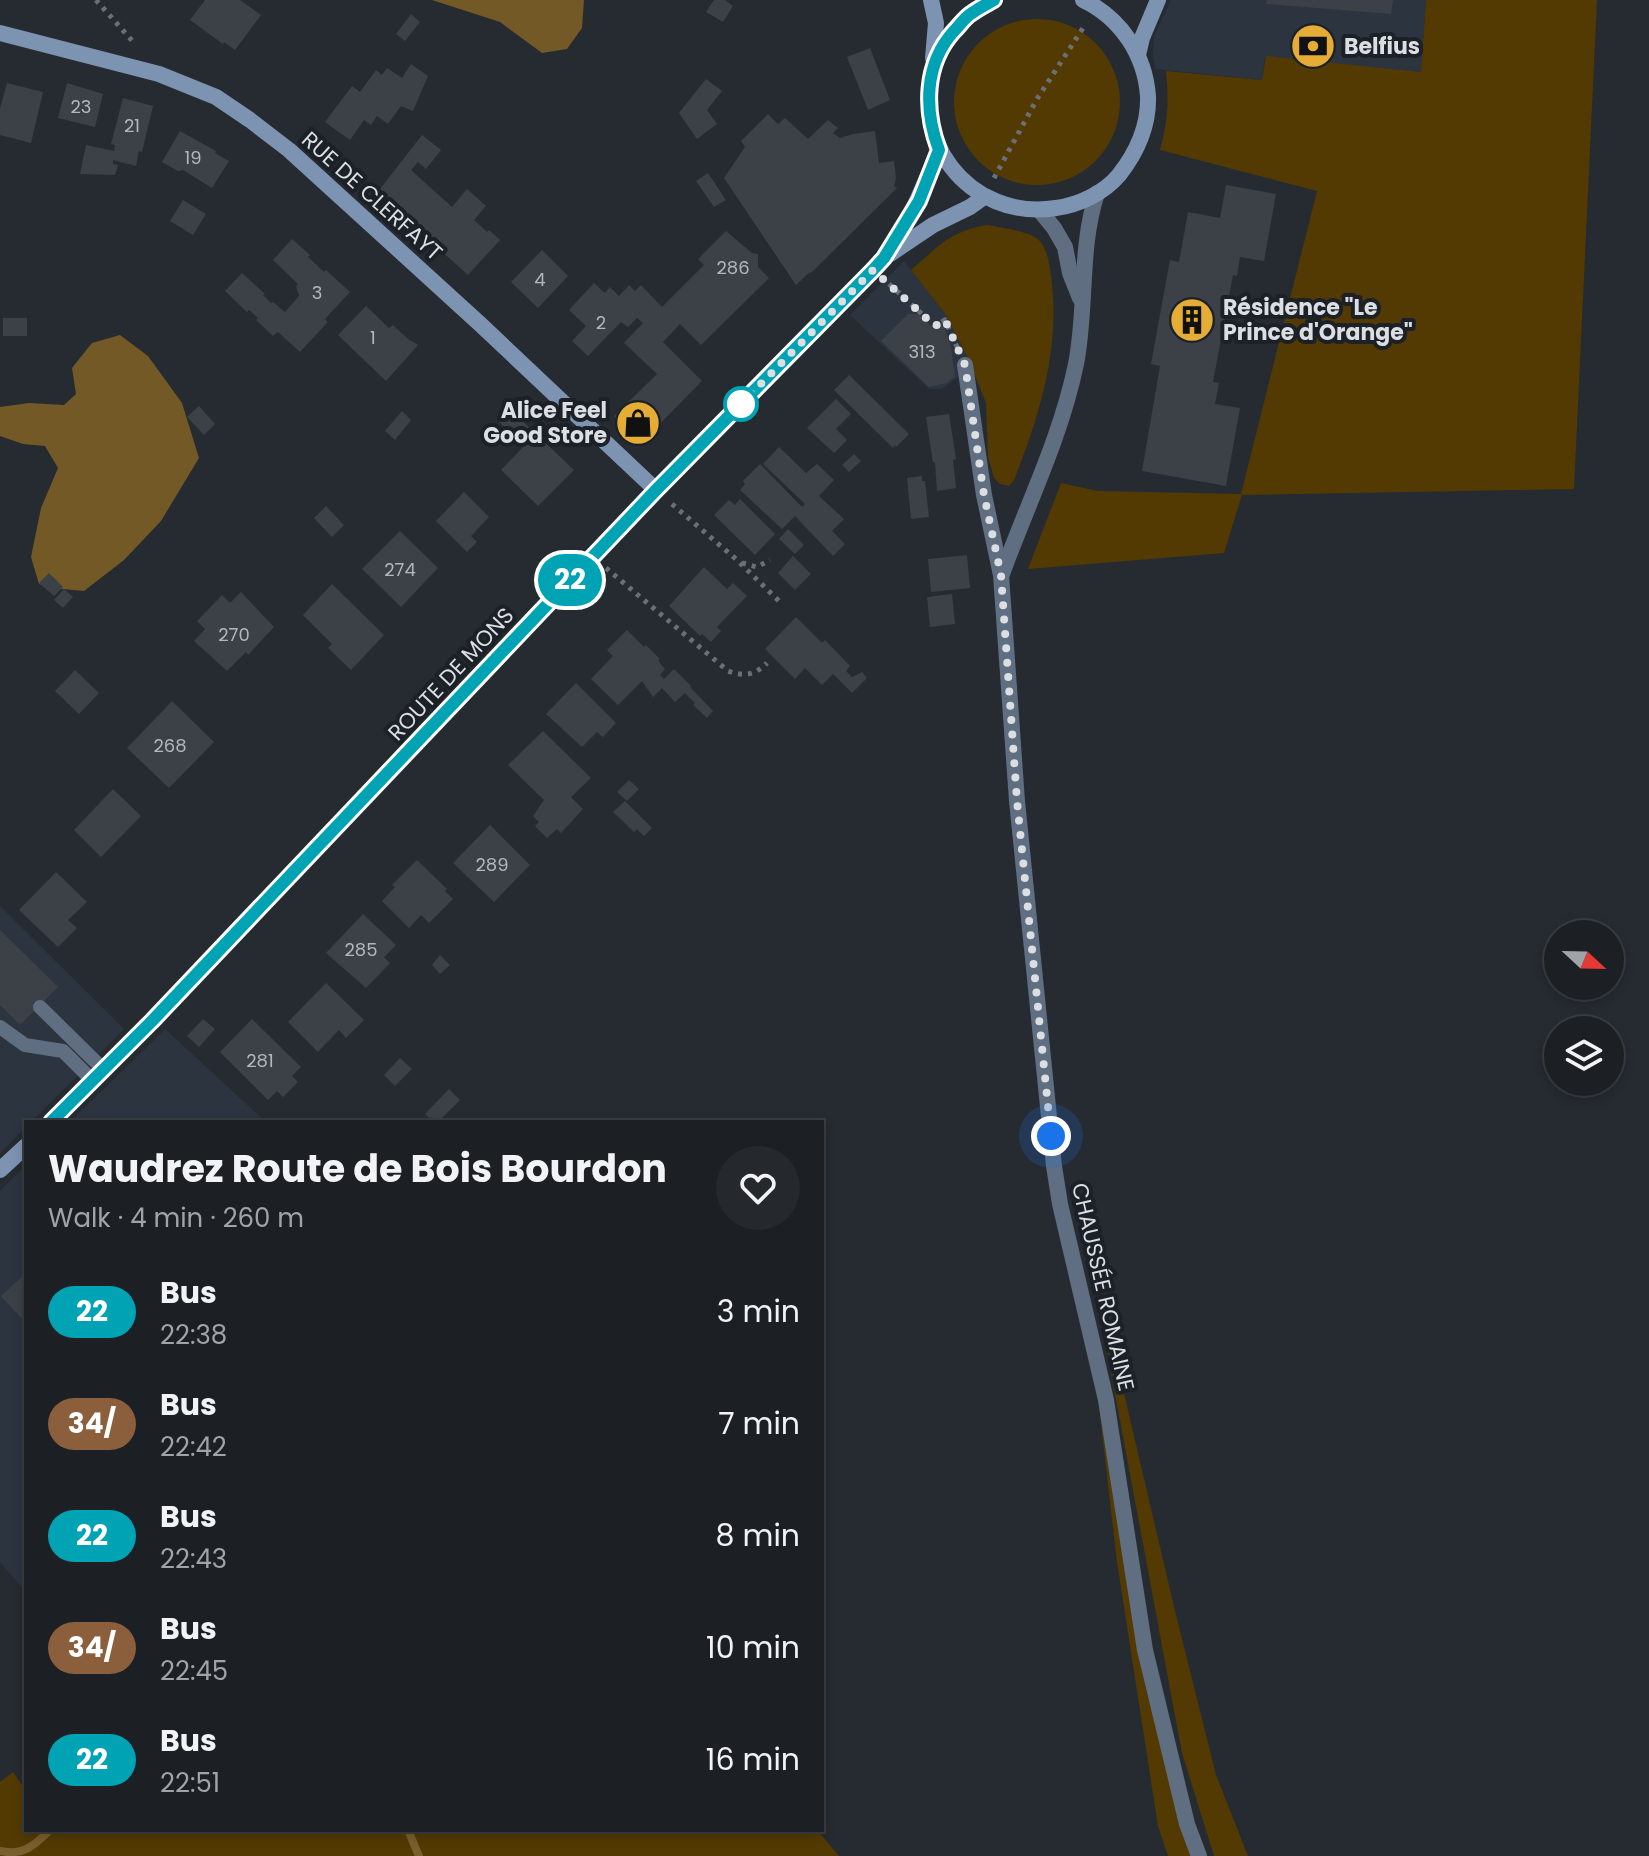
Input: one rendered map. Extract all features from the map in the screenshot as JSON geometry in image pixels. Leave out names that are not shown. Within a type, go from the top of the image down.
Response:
[{"type":"main road","points":[[931,0],[936,23],[929,110],[939,150],[959,176],[984,197],[1002,205],[1040,211],[1070,206],[1115,180],[1140,143],[1146,121],[1148,99],[1138,55],[1121,28],[1088,2]]},
{"type":"main road","points":[[932,69],[947,39],[969,14],[994,0]]},
{"type":"main road","points":[[1138,55],[1158,0]]},
{"type":"main road","name":"RUE DE CLERFAYT","points":[[0,33],[159,74],[216,97],[250,120],[289,150],[468,313],[656,490]]},
{"type":"main road","name":"ROUTE DE MONS","points":[[879,264],[919,201],[939,150]]},
{"type":"main road","name":"ROUTE DE MONS","points":[[53,1120],[152,1021],[592,556],[879,264],[933,225],[984,197]]},
{"type":"main road","points":[[0,1170],[24,1148]]},
{"type":"street","name":"CHAUSSÉE ROMAINE","points":[[1001,575],[1065,406],[1078,352],[1090,215],[1097,193]]},
{"type":"street","name":"CHAUSSÉE ROMAINE","points":[[1040,211],[1065,247],[1070,273],[1082,303]]},
{"type":"street","name":"CHAUSSÉE ROMAINE","points":[[965,365],[984,495],[1001,575],[1017,801],[1058,1191],[1106,1400],[1145,1650],[1187,1824],[1199,1856]]},
{"type":"lane","points":[[40,1007],[98,1075]]},
{"type":"lane","points":[[0,1027],[25,1045],[63,1051],[98,1075]]},
{"type":"path","points":[[96,0],[159,74]]},
{"type":"path","points":[[984,197],[1088,2]]},
{"type":"path","points":[[879,264],[935,326],[945,320],[965,365]]},
{"type":"path","points":[[656,490],[781,603]]},
{"type":"path","points":[[592,556],[728,671],[747,675],[767,663]]},
{"type":"path","points":[[737,560],[757,567],[770,560]]},
{"type":"shaded area","points":[[432,0],[584,0],[582,28],[567,49],[542,53],[500,22]]},
{"type":"shaded area","points":[[1171,0],[1426,0],[1421,72],[1265,57],[1262,80],[1155,69],[1154,36]]},
{"type":"shaded area","points":[[1426,0],[1597,0],[1574,489],[1242,495],[1224,553],[1028,569],[1061,483],[1098,491],[1241,494],[1317,191],[1160,150],[1167,111],[1166,71],[1262,80],[1266,56],[1421,72]]},
{"type":"shaded area","points":[[1037,19],[1069,25],[1096,43],[1114,70],[1120,102],[1114,134],[1096,161],[1069,179],[1037,185],[1005,179],[978,161],[960,134],[954,102],[960,70],[978,43],[1005,25]]},
{"type":"shaded area","points":[[987,225],[1025,233],[1039,240],[1047,256],[1053,297],[1047,377],[1033,429],[1009,486],[1000,484],[994,478],[988,457],[986,403],[967,356],[946,315],[911,270],[954,236]]},
{"type":"shaded area","points":[[904,261],[946,315],[972,367],[942,389],[929,389],[850,315]]},
{"type":"shaded area","points":[[120,335],[148,356],[182,403],[199,458],[161,521],[124,560],[84,591],[52,588],[39,584],[31,557],[41,508],[58,468],[45,446],[23,444],[0,436],[0,407],[29,403],[64,405],[76,394],[72,368],[92,343]]},
{"type":"shaded area","points":[[0,906],[124,1029],[33,1120],[24,1120],[24,1129],[0,1153]]},
{"type":"shaded area","points":[[165,1029],[264,1120],[72,1120]]},
{"type":"shaded area","points":[[24,1167],[24,1590],[0,1562],[0,1191]]},
{"type":"shaded area","points":[[1097,1297],[1119,1372],[1216,1775],[1248,1856],[1214,1856],[1182,1753]]},
{"type":"shaded area","points":[[1097,1389],[1130,1569],[1139,1658],[1148,1698],[1176,1785],[1191,1856],[1168,1856],[1158,1826],[1117,1562]]},
{"type":"shaded area","points":[[13,1772],[24,1788],[24,1832],[819,1832],[839,1856],[0,1856],[0,1782]]},
{"type":"building","points":[[205,0],[240,0],[261,15],[235,50],[190,20]]},
{"type":"building","points":[[714,0],[725,0],[733,6],[723,22],[706,12]]},
{"type":"building","points":[[1267,0],[1393,0],[1391,14],[1266,4]]},
{"type":"building","points":[[411,14],[420,22],[405,41],[396,34]]},
{"type":"building","points":[[870,48],[890,100],[868,110],[847,57]]},
{"type":"building","points":[[411,64],[428,76],[413,111],[401,106],[388,124],[377,116],[371,125],[364,120],[350,140],[325,122],[352,86],[360,92],[376,70],[382,75],[387,68],[402,78]]},
{"type":"building","points":[[706,79],[722,91],[707,110],[717,124],[697,139],[679,113]]},
{"type":"building","points":[[7,83],[43,92],[31,143],[0,135],[0,109]]},
{"type":"building","points":[[67,83],[103,94],[95,127],[58,118]]},
{"type":"building","points":[[123,98],[153,106],[136,166],[113,160],[113,164],[118,165],[115,175],[80,174],[86,145],[114,151],[115,145],[111,144]]},
{"type":"building","points":[[768,114],[778,124],[785,118],[808,139],[828,120],[838,128],[833,133],[840,138],[875,131],[879,163],[894,161],[894,186],[897,188],[796,285],[724,178],[745,147],[741,141]]},
{"type":"building","points":[[180,131],[229,161],[212,188],[183,170],[178,171],[162,162]]},
{"type":"building","points":[[422,135],[441,150],[426,169],[418,162],[411,170],[452,207],[467,189],[486,206],[474,220],[500,240],[468,275],[377,193]]},
{"type":"building","points":[[708,173],[726,200],[714,207],[696,181]]},
{"type":"building","name":"Résidence \"Le Prince d'Orange\"","points":[[1226,185],[1276,194],[1264,261],[1240,257],[1237,276],[1233,275],[1213,382],[1219,383],[1215,404],[1240,408],[1226,486],[1142,471],[1160,366],[1151,364],[1170,260],[1179,262],[1188,212],[1220,218]]},
{"type":"building","points":[[183,200],[206,214],[193,235],[170,221]]},
{"type":"building","points":[[726,231],[752,253],[758,254],[758,267],[769,278],[701,345],[680,324],[663,342],[702,381],[645,439],[639,440],[614,416],[657,374],[624,343],[643,323],[637,318],[628,327],[621,322],[588,356],[572,341],[586,326],[569,310],[594,283],[605,293],[610,287],[619,296],[629,285],[635,291],[641,285],[662,307],[704,265],[698,259]]},
{"type":"building","points":[[292,239],[324,272],[326,270],[350,292],[300,352],[278,332],[273,336],[256,320],[258,318],[225,291],[242,273],[271,303],[285,312],[299,296],[298,284],[273,260]]},
{"type":"building","points":[[542,250],[568,276],[538,308],[511,282]]},
{"type":"building","points":[[366,306],[389,328],[393,325],[418,345],[386,381],[338,335]]},
{"type":"building","points":[[908,314],[918,314],[934,329],[943,323],[955,376],[947,383],[929,387],[881,341]]},
{"type":"building","points":[[3,318],[27,318],[27,336],[3,336]]},
{"type":"building","points":[[849,375],[909,434],[896,447],[893,448],[834,390]]},
{"type":"building","points":[[836,399],[851,414],[836,429],[847,440],[834,453],[807,428]]},
{"type":"building","points":[[199,406],[215,424],[204,435],[187,417]]},
{"type":"building","points":[[511,410],[574,470],[538,506],[501,470],[524,446],[499,422]]},
{"type":"building","points":[[402,411],[411,420],[395,440],[385,431]]},
{"type":"building","points":[[949,414],[956,459],[953,460],[956,488],[937,491],[926,417]]},
{"type":"building","points":[[779,447],[806,473],[817,464],[834,480],[819,496],[844,519],[832,531],[845,544],[833,556],[795,516],[782,529],[740,490],[745,484],[743,481],[760,464],[802,507],[805,504],[763,464]]},
{"type":"building","points":[[854,454],[861,461],[849,472],[842,465]]},
{"type":"building","points":[[922,476],[929,517],[911,519],[907,478]]},
{"type":"building","points":[[464,492],[489,517],[471,536],[477,542],[467,552],[436,521]]},
{"type":"building","points":[[740,499],[775,534],[755,555],[714,515],[729,500],[735,505]]},
{"type":"building","points":[[326,506],[344,525],[332,537],[314,518]]},
{"type":"building","points":[[788,529],[804,545],[795,554],[779,539]]},
{"type":"building","points":[[400,531],[438,568],[401,607],[362,569]]},
{"type":"building","points":[[967,555],[970,588],[931,592],[928,559]]},
{"type":"building","points":[[793,556],[811,574],[795,590],[778,573]]},
{"type":"building","points":[[704,567],[727,589],[733,583],[747,596],[717,627],[721,631],[711,642],[702,634],[700,636],[669,606]]},
{"type":"building","points":[[49,573],[63,587],[54,596],[39,583]]},
{"type":"building","points":[[332,584],[384,635],[351,670],[328,648],[332,644],[303,615]]},
{"type":"building","points":[[64,589],[73,597],[63,608],[54,600]]},
{"type":"building","points":[[241,592],[274,627],[248,655],[246,652],[227,671],[194,641],[205,629],[197,621],[222,595],[230,603]]},
{"type":"building","points":[[952,594],[955,624],[930,627],[927,597]]},
{"type":"building","points":[[796,617],[822,643],[825,640],[850,666],[846,671],[852,677],[862,672],[867,678],[852,693],[833,674],[822,685],[805,668],[795,679],[765,649]]},
{"type":"building","points":[[627,630],[660,659],[665,669],[660,675],[664,679],[674,669],[691,686],[713,711],[707,718],[685,693],[675,702],[662,688],[653,697],[642,681],[618,705],[591,679],[613,656],[607,650]]},
{"type":"building","points":[[75,670],[99,693],[79,714],[55,691]]},
{"type":"building","points":[[576,683],[616,723],[603,737],[597,732],[582,747],[546,714]]},
{"type":"building","points":[[172,701],[214,742],[169,788],[127,748]]},
{"type":"building","points":[[543,731],[591,778],[571,797],[583,809],[561,833],[557,829],[547,838],[535,826],[539,822],[533,816],[544,800],[508,765]]},
{"type":"building","points":[[629,780],[639,789],[627,801],[617,792]]},
{"type":"building","points":[[113,789],[141,816],[101,857],[74,830]]},
{"type":"building","points":[[625,801],[652,828],[644,836],[637,829],[634,832],[613,812]]},
{"type":"building","points":[[490,825],[530,865],[494,902],[453,863]]},
{"type":"building","points":[[417,860],[453,899],[429,923],[421,915],[409,928],[382,901],[395,887],[392,885]]},
{"type":"building","points":[[56,872],[87,902],[68,920],[77,928],[58,947],[19,910]]},
{"type":"building","points":[[363,914],[396,945],[384,957],[390,963],[366,988],[326,953]]},
{"type":"building","points":[[0,930],[58,987],[20,1025],[0,1005]]},
{"type":"building","points":[[440,955],[450,965],[440,974],[432,965]]},
{"type":"building","points":[[326,983],[364,1020],[346,1038],[339,1030],[318,1052],[288,1022]]},
{"type":"building","points":[[203,1019],[215,1029],[199,1047],[187,1036]]},
{"type":"building","points":[[252,1019],[301,1067],[292,1076],[298,1082],[283,1097],[277,1091],[268,1100],[220,1052]]},
{"type":"building","points":[[400,1058],[412,1069],[395,1086],[384,1075]]},
{"type":"building","points":[[449,1089],[460,1100],[440,1120],[432,1120],[425,1114]]},
{"type":"building","points":[[24,1275],[24,1321],[1,1296]]},
{"type":"waterway","points":[[0,1851],[15,1852],[28,1848],[48,1832]]},
{"type":"waterway","points":[[409,1832],[419,1856]]},
{"type":"bus line","name":"22","points":[[53,1120],[152,1021],[592,556],[884,258],[919,201],[939,150],[929,110],[932,69],[947,39],[969,14],[994,0]]},
{"type":"place","name":"Belfius","points":[[1313,46]]},
{"type":"place","name":"Résidence \"Le Prince d'Orange\"","points":[[1192,320]]},
{"type":"place","name":"Alice Feel Good Store","points":[[638,423]]},
{"type":"route","points":[[741,404],[873,270],[935,326],[945,320],[951,331],[965,365],[984,495],[1001,575],[1017,801],[1051,1136]]}]
